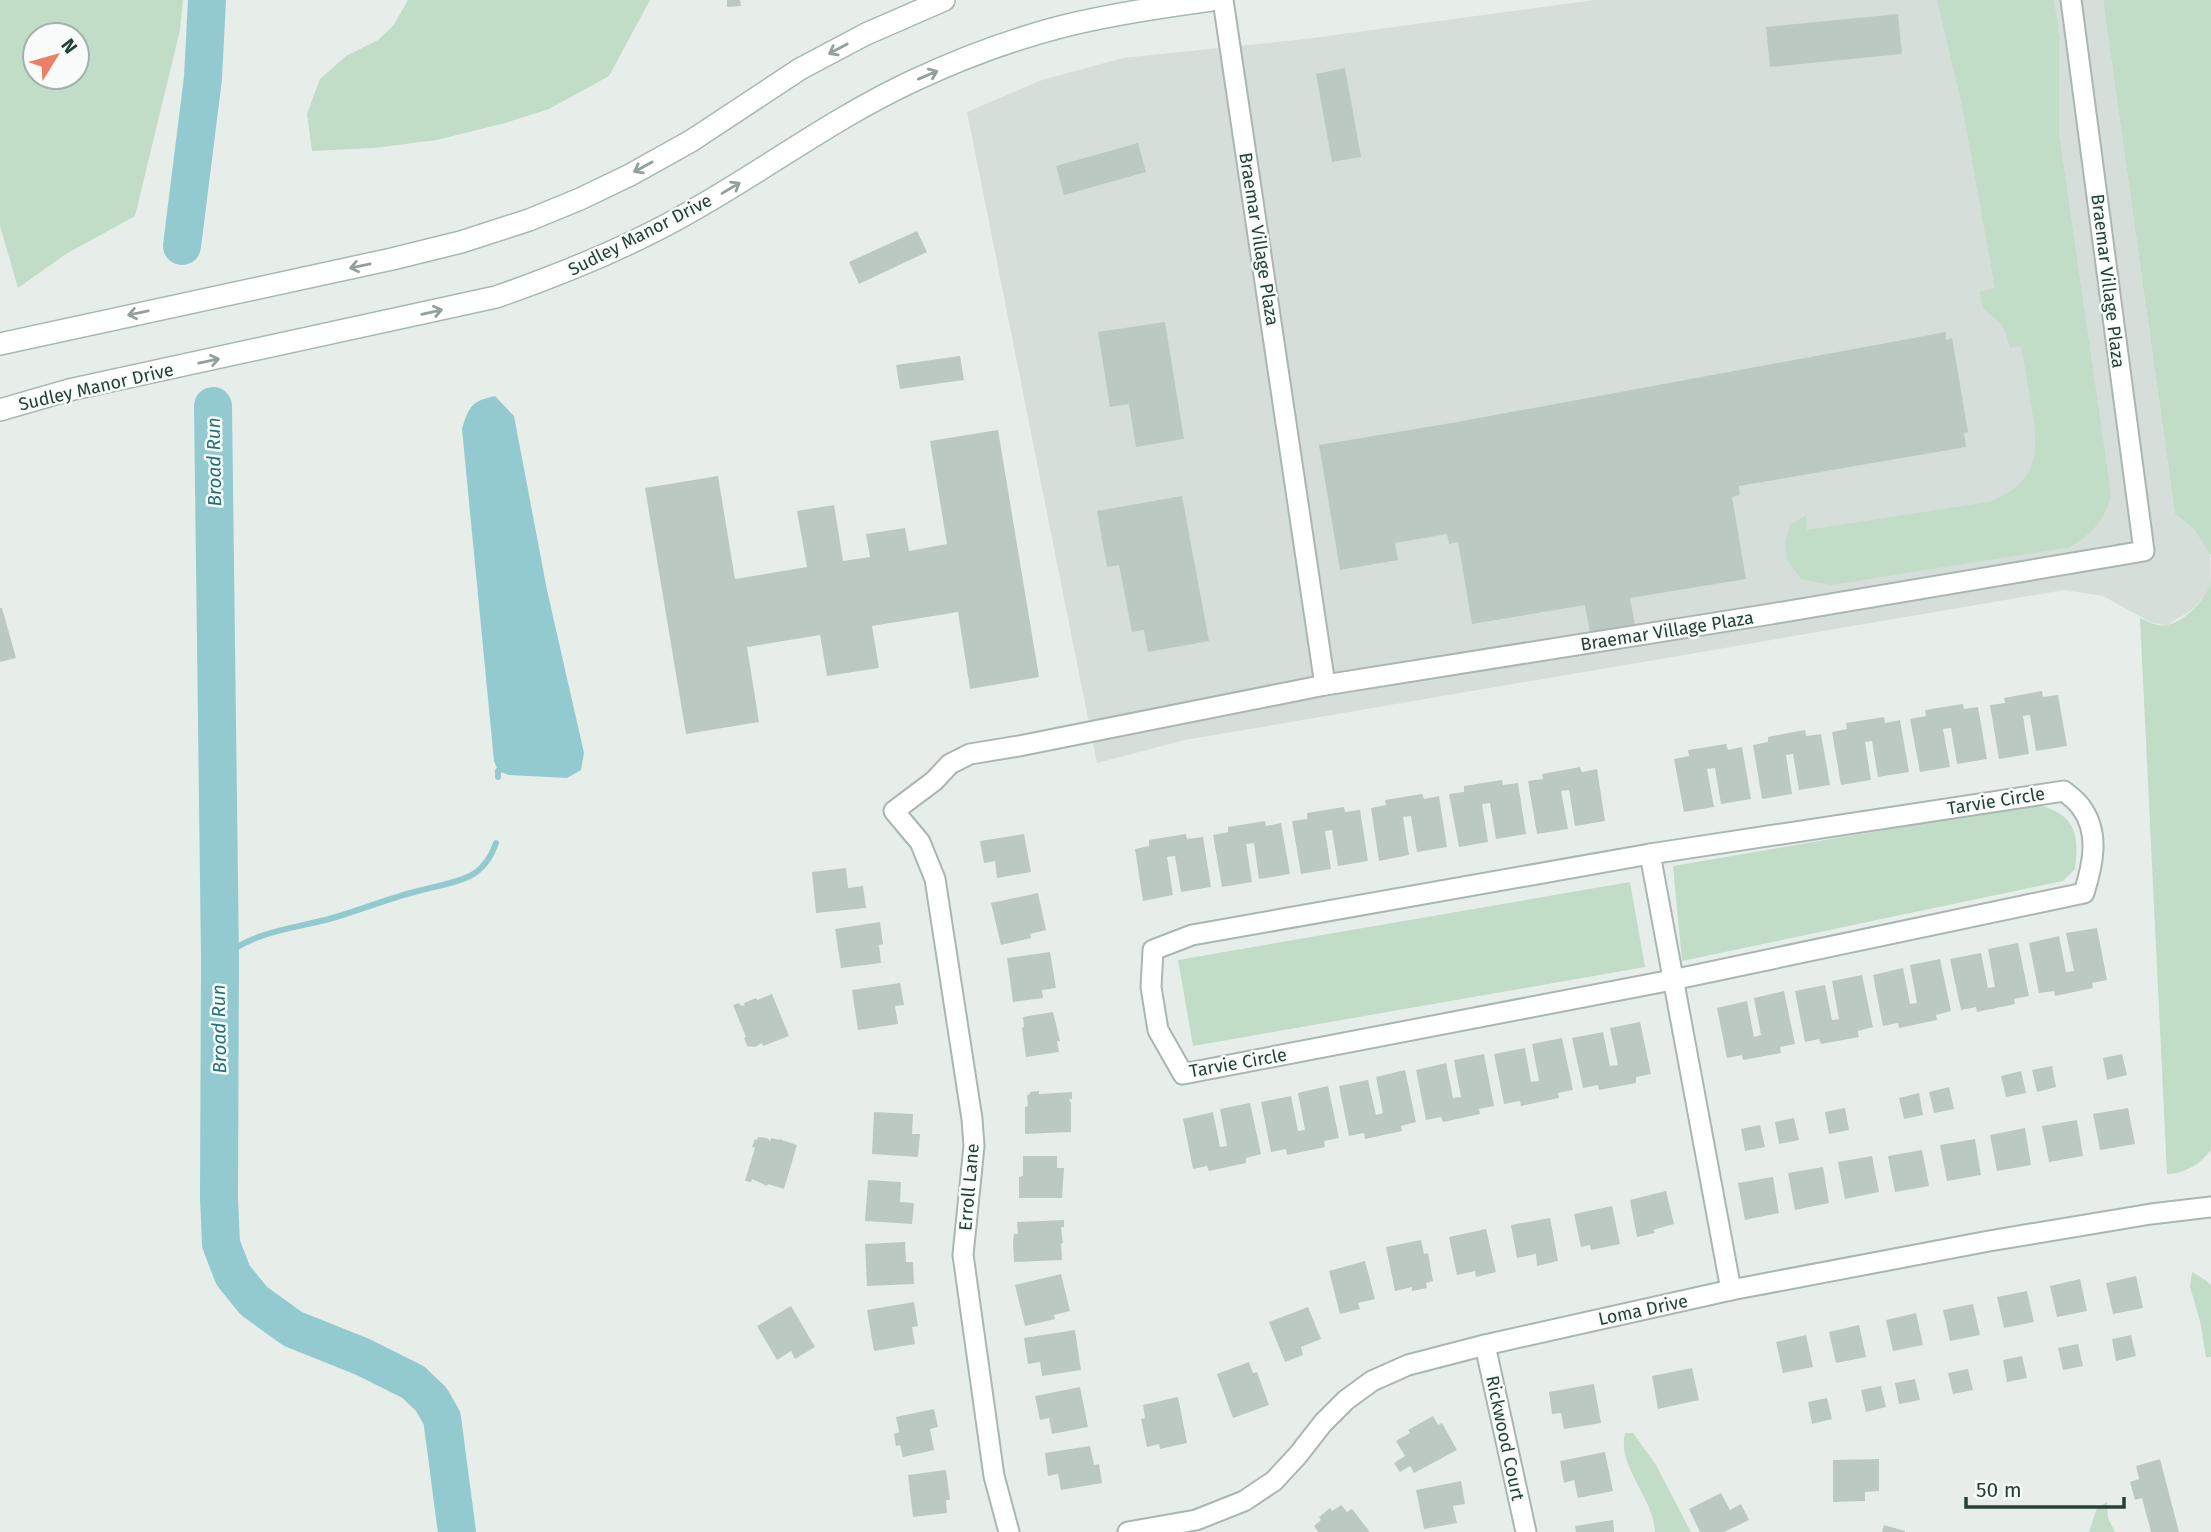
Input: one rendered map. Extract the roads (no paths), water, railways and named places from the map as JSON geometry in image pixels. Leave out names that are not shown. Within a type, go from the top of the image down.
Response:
[{"type":"main road","points":[[0,344],[392,259],[461,242],[529,220],[630,175],[691,141],[800,69],[866,34],[944,0]]},
{"type":"main road","name":"Sudley Manor Drive","points":[[0,410],[69,390],[496,297],[565,273],[631,243],[695,209],[856,110],[940,70],[989,50],[1063,26],[1211,0]]},
{"type":"street","name":"Braemar Village Plaza","points":[[1223,0],[1325,685],[2144,551],[2071,0]]},
{"type":"street","name":"Erroll Lane","points":[[1009,1532],[994,1476],[963,1255],[974,1146],[972,1119],[935,878],[920,842],[894,811],[934,781],[950,764],[970,754],[1325,685]]},
{"type":"street","name":"Tarvie Circle","points":[[2064,791],[2081,807],[2090,827],[2094,848],[2084,892],[1672,980],[1183,1074],[1158,1030],[1151,987],[1153,950],[1192,935],[1650,854],[2064,791]]},
{"type":"street","points":[[1650,854],[1731,1290]]},
{"type":"street","name":"Loma Drive","points":[[1128,1532],[1196,1520],[1244,1501],[1274,1481],[1346,1400],[1372,1381],[1408,1365],[1731,1290],[2029,1235],[2151,1214],[2211,1207]]},
{"type":"street","name":"Rickwood Court","points":[[1485,1345],[1526,1532]]},
{"type":"water","points":[[495,396],[514,416],[547,590],[584,753],[581,770],[567,778],[509,775],[498,771],[494,761],[462,429],[472,406]]},
{"type":"waterway","name":"Broad Run","points":[[182,246],[203,78],[207,0]]},
{"type":"waterway","name":"Broad Run","points":[[213,406],[221,1244],[233,1275],[254,1301],[293,1329],[363,1357],[413,1382],[431,1399],[442,1418],[457,1532]]},
{"type":"waterway","points":[[498,771],[498,777]]},
{"type":"waterway","points":[[220,958],[248,941],[276,931],[336,917],[464,879],[483,866],[496,843]]}]
